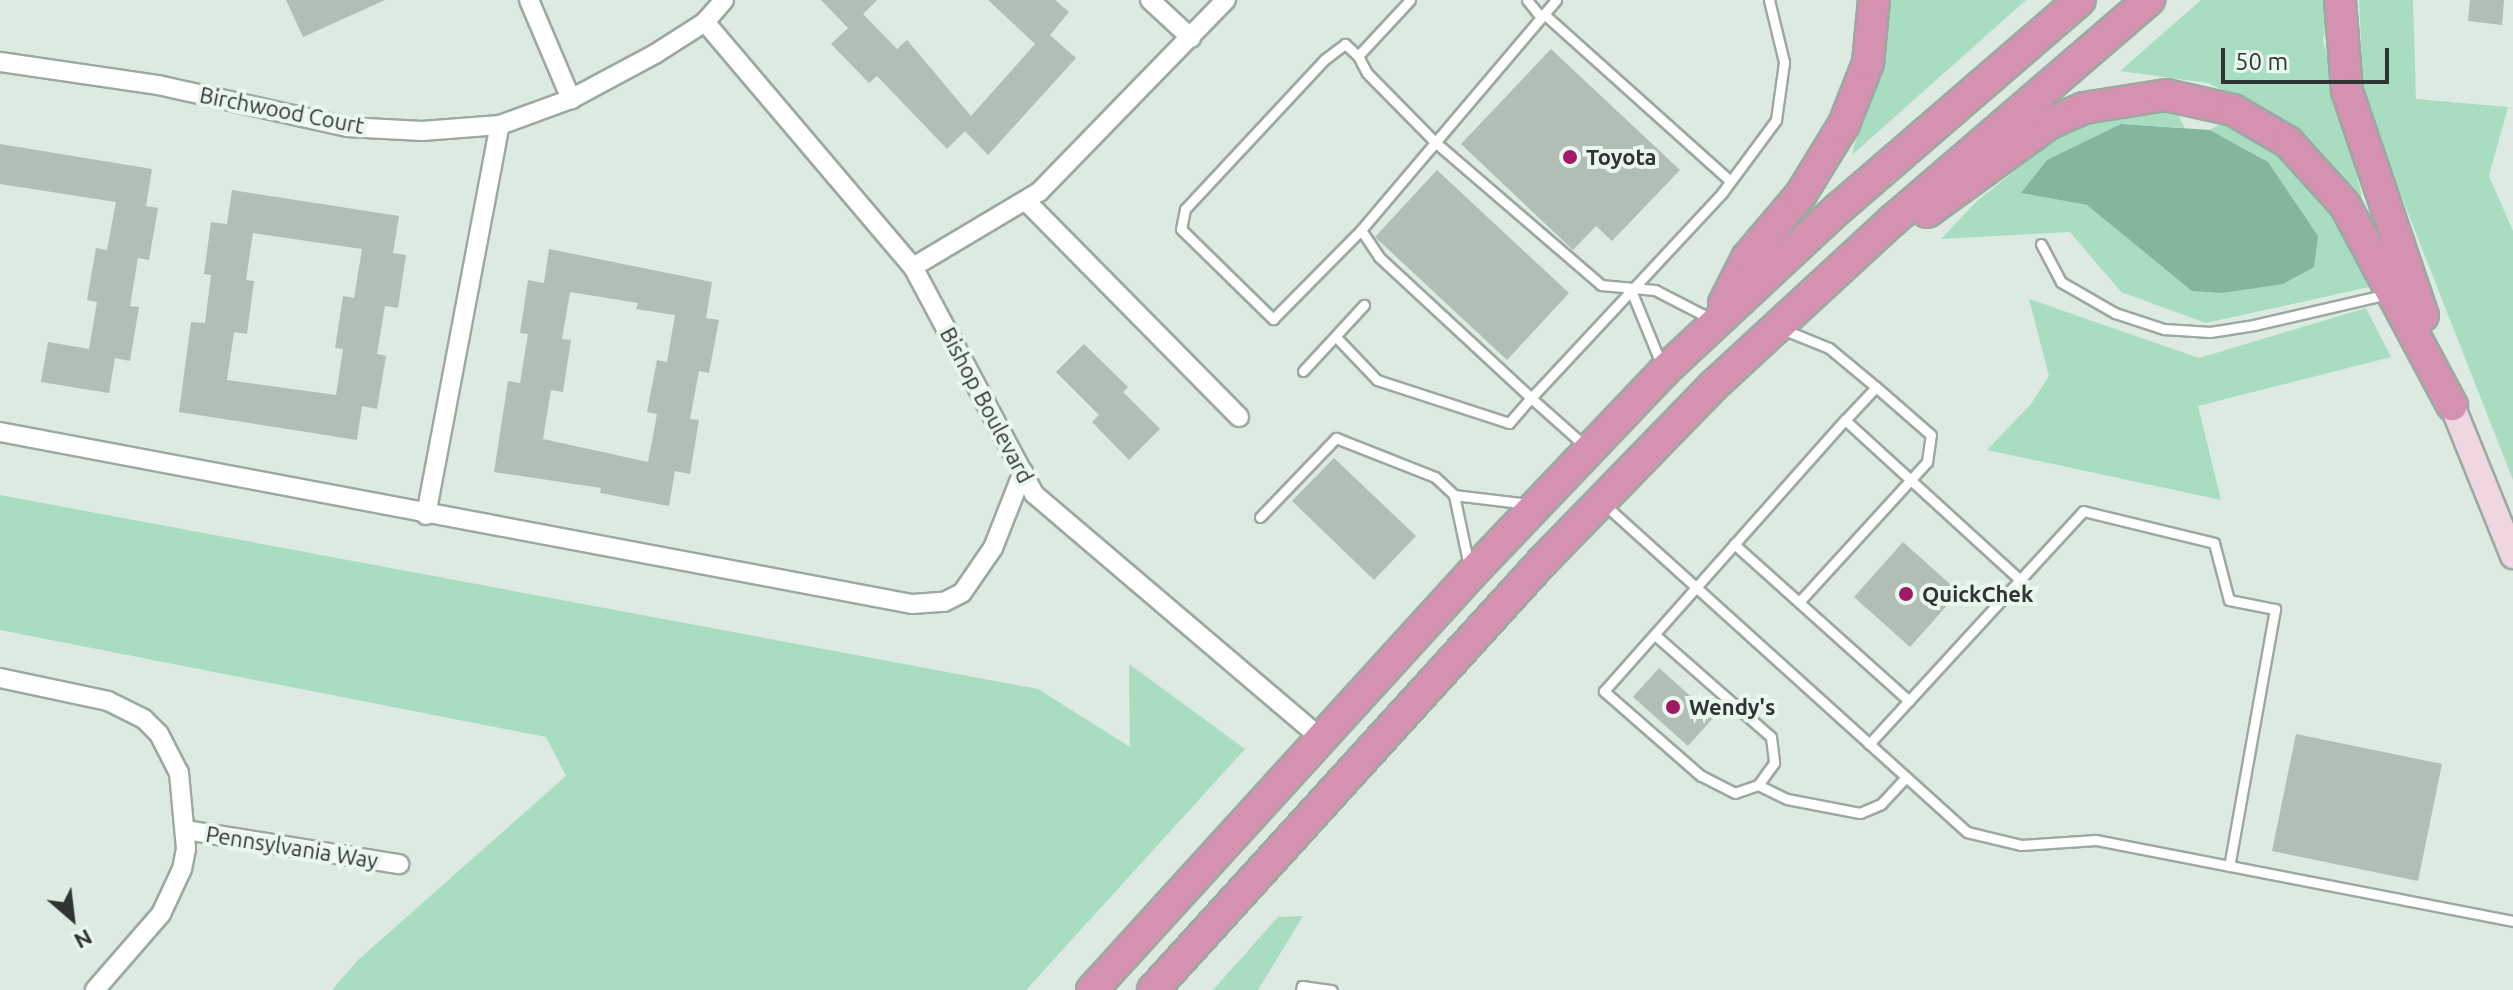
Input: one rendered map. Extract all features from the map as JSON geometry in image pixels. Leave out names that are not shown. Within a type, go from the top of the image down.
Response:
[{"type":"highway","points":[[1716,321],[1747,258],[1801,194],[1844,124],[1868,63],[1874,0]]},
{"type":"highway","points":[[1092,990],[1535,504],[1664,371],[1716,321],[2080,0]]},
{"type":"highway","points":[[1153,990],[1600,500],[1775,326],[2149,0]]},
{"type":"highway","points":[[2340,0],[2340,49],[2354,116],[2452,405]]},
{"type":"highway","points":[[1829,278],[2050,123],[2104,102],[2166,95],[2233,110],[2288,142],[2345,205],[2395,292],[2452,405]]},
{"type":"main road","points":[[2452,405],[2507,526],[2513,556]]},
{"type":"street","points":[[529,0],[571,99]]},
{"type":"street","name":"Birchwood Court","points":[[0,62],[158,85],[347,127],[422,131],[500,125],[571,99],[705,22],[724,0]]},
{"type":"street","points":[[1150,0],[1191,38]]},
{"type":"street","points":[[913,267],[1027,202],[1226,0]]},
{"type":"street","name":"Bishop Boulevard","points":[[705,22],[913,267],[1034,494],[1321,738]]},
{"type":"street","points":[[426,515],[500,125]]},
{"type":"street","points":[[1027,202],[1239,417]]},
{"type":"street","points":[[0,432],[893,601],[944,602],[962,593],[982,569],[1023,472]]},
{"type":"street","name":"Pennsylvania Way","points":[[0,678],[108,701],[144,719],[159,734],[179,773],[186,830],[182,869],[161,914],[95,990]]},
{"type":"street","name":"Pennsylvania Way","points":[[186,830],[399,864]]},
{"type":"lane","points":[[1358,56],[1410,0]]},
{"type":"lane","points":[[1527,0],[1730,181]]},
{"type":"lane","points":[[1556,0],[1542,15],[1435,142],[1361,230],[1273,319],[1181,229],[1185,209],[1324,60],[1345,44],[1358,56],[1367,73],[1435,142],[1601,285],[1655,290],[1716,321]]},
{"type":"lane","points":[[1337,338],[1377,380],[1509,423],[1630,288],[1722,193],[1776,120],[1784,62],[1769,0]]},
{"type":"lane","points":[[1361,230],[1379,257],[1589,449]]},
{"type":"lane","points":[[2041,244],[2061,282],[2115,313],[2164,329],[2210,332],[2254,325],[2395,292]]},
{"type":"lane","points":[[1630,288],[1636,314],[1664,371]]},
{"type":"lane","points":[[1303,371],[1337,338],[1364,305]]},
{"type":"lane","points":[[1775,326],[1829,348],[1931,435],[1927,462],[1799,602]]},
{"type":"lane","points":[[1655,635],[1771,737],[1774,763],[1758,785],[1735,793],[1701,776],[1604,691],[1876,387]]},
{"type":"lane","points":[[1845,420],[2020,580]]},
{"type":"lane","points":[[1260,517],[1336,438],[1435,477],[1454,495],[1471,574]]},
{"type":"lane","points":[[1454,495],[1535,504]]},
{"type":"lane","points":[[1600,500],[1967,832],[2021,845],[2096,840],[2513,921]]},
{"type":"lane","points":[[1869,744],[2083,511],[2214,543],[2229,600],[2275,609],[2229,866]]},
{"type":"lane","points":[[1734,544],[1909,701]]},
{"type":"lane","points":[[1758,785],[1787,799],[1860,813],[1881,804],[1906,777]]},
{"type":"lane","points":[[1301,990],[1332,990]]},
{"type":"shaded area","points":[[1891,0],[2026,0],[1852,155]]},
{"type":"shaded area","points":[[2201,0],[2330,0],[2323,40],[2362,196],[2286,121],[2208,83],[2120,71]]},
{"type":"shaded area","points":[[2359,0],[2413,0],[2416,99],[2508,107],[2489,176],[2513,231],[2513,480],[2364,101]]},
{"type":"shaded area","points":[[2176,111],[2185,128],[2121,124],[2021,193],[2087,205],[2125,232],[2268,162],[2210,130],[2220,124],[2274,150],[2334,210],[2374,286],[2206,323],[2121,292],[2070,232],[1941,239],[1976,202],[2054,139],[2107,114]]},
{"type":"shaded area","points":[[2121,124],[2210,130],[2268,162],[2318,236],[2314,267],[2283,284],[2222,293],[2192,291],[2087,205],[2021,193],[2047,160]]},
{"type":"shaded area","points":[[2029,299],[2199,358],[2366,308],[2391,357],[2198,406],[2221,500],[1987,450],[2031,404],[2049,376]]},
{"type":"shaded area","points":[[0,495],[1038,689],[1130,747],[1129,664],[1245,749],[1026,990],[332,990],[358,960],[566,776],[546,737],[0,630]]},
{"type":"shaded area","points":[[1303,916],[1258,990],[1213,990],[1278,917]]},
{"type":"building","points":[[286,0],[385,0],[303,37]]},
{"type":"building","points":[[821,0],[877,0],[863,14],[897,49],[907,40],[971,116],[1035,44],[988,0],[1055,0],[1069,12],[1050,35],[1076,58],[988,155],[965,131],[947,149],[877,76],[869,83],[831,44],[848,28]]},
{"type":"building","points":[[2470,0],[2504,0],[2502,25],[2468,21]]},
{"type":"building","name":"Toyota","points":[[1551,49],[1680,170],[1612,241],[1596,226],[1573,250],[1461,144]]},
{"type":"building","points":[[0,144],[152,169],[146,206],[158,208],[149,260],[138,258],[130,306],[139,307],[130,361],[115,358],[109,393],[41,382],[48,342],[89,349],[97,302],[87,300],[96,248],[107,250],[116,202],[0,184]]},
{"type":"building","points":[[1437,170],[1569,293],[1507,360],[1375,237]]},
{"type":"building","points":[[232,190],[399,216],[393,253],[406,255],[398,308],[385,306],[377,354],[386,356],[377,409],[362,406],[357,440],[179,412],[191,322],[205,323],[211,275],[204,274],[211,222],[227,224]],"holes":[[[253,233],[362,249],[354,298],[343,296],[335,348],[343,349],[336,395],[227,380],[234,332],[247,334],[254,281],[246,280]]]},
{"type":"building","points":[[549,249],[712,282],[706,318],[719,320],[709,373],[699,371],[690,419],[699,420],[690,474],[675,471],[669,506],[600,493],[601,488],[494,472],[508,381],[520,383],[528,334],[520,333],[528,280],[544,283]],"holes":[[[570,292],[638,303],[636,309],[675,315],[667,362],[657,360],[647,412],[657,414],[648,462],[543,439],[551,390],[563,392],[571,340],[562,339]]]},
{"type":"building","points":[[1084,344],[1128,387],[1123,392],[1160,429],[1129,460],[1092,422],[1099,415],[1056,372]]},
{"type":"building","points":[[1334,458],[1416,536],[1374,580],[1292,501]]},
{"type":"building","name":"QuickChek","points":[[1903,542],[1959,592],[1910,647],[1854,597]]},
{"type":"building","name":"Wendy's","points":[[1659,668],[1714,717],[1688,746],[1633,697]]},
{"type":"building","points":[[2296,734],[2442,764],[2418,881],[2272,851]]},
{"type":"place","name":"Toyota","points":[[1570,157]]},
{"type":"place","name":"QuickChek","points":[[1906,594]]},
{"type":"place","name":"Wendy's","points":[[1673,707]]}]
